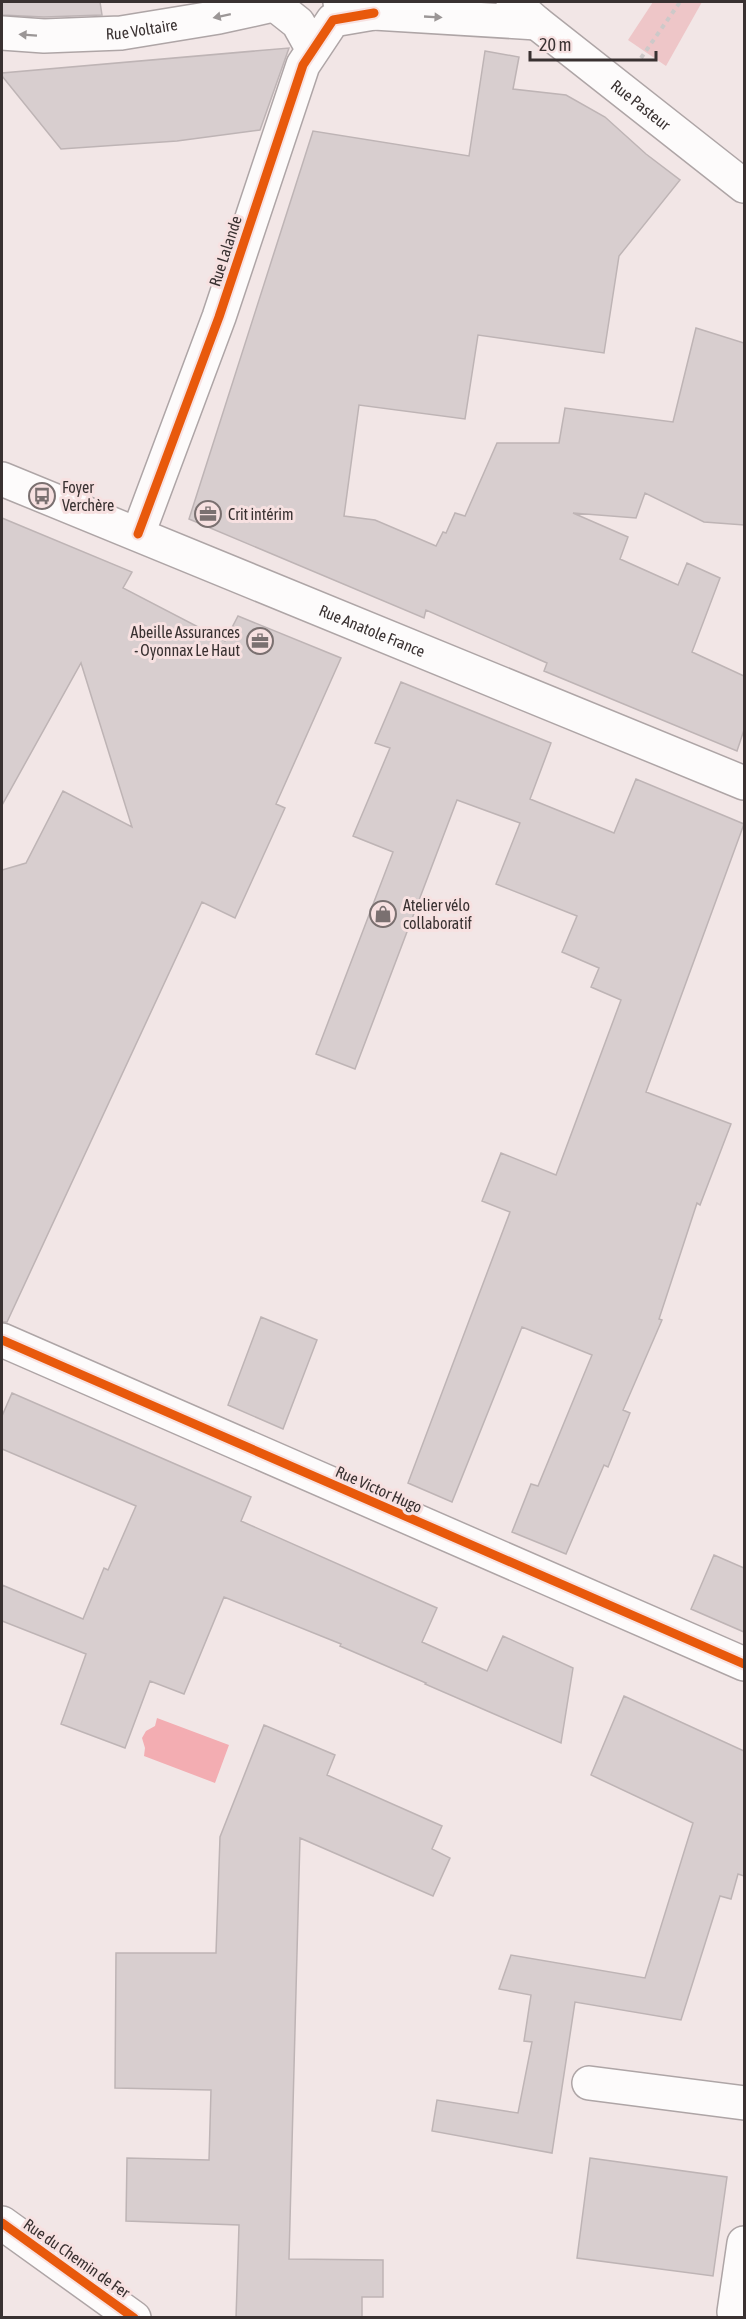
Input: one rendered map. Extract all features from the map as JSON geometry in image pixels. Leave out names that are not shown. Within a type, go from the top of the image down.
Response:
[{"type":"main road","points":[[340,2],[361,12],[537,24]]},
{"type":"main road","points":[[374,13],[388,11],[406,2]]},
{"type":"main road","name":"Rue Pasteur","points":[[513,2],[537,24],[744,186]]},
{"type":"main road","points":[[276,3],[298,23],[313,50]]},
{"type":"main road","name":"Rue Voltaire","points":[[2,33],[44,36],[121,33],[219,17],[276,3]]},
{"type":"main road","name":"Rue Lalande","points":[[138,534],[219,317],[303,65],[333,20],[374,13]]},
{"type":"main road","name":"Rue Anatole France","points":[[2,479],[744,783]]},
{"type":"main road","name":"Rue Victor Hugo","points":[[2,1341],[744,1664]]},
{"type":"main road","points":[[588,2083],[744,2103]]},
{"type":"main road","name":"Rue du Chemin de Fer","points":[[2,2223],[134,2318]]},
{"type":"main road","points":[[734,2312],[744,2243]]},
{"type":"path","points":[[620,88],[680,2]]},
{"type":"shaded area","points":[[653,2],[702,2],[666,66],[628,40]]},
{"type":"shaded area","points":[[157,1718],[229,1745],[215,1783],[144,1756],[145,1748],[142,1738],[146,1731],[155,1726]]},
{"type":"building","points":[[2,2],[100,2],[102,15],[44,17],[2,15]]},
{"type":"building","points":[[289,48],[260,130],[177,141],[61,149],[2,76],[2,73]]},
{"type":"building","points":[[485,51],[519,57],[513,89],[566,95],[605,117],[646,154],[680,180],[619,256],[604,353],[478,335],[465,419],[359,405],[344,516],[375,520],[436,546],[443,532],[446,533],[455,513],[465,516],[497,443],[559,443],[565,408],[673,422],[696,328],[744,343],[744,525],[704,522],[645,493],[636,518],[573,513],[628,537],[620,559],[678,585],[687,563],[720,578],[692,652],[744,676],[744,730],[737,751],[544,671],[547,663],[426,610],[424,618],[189,519],[313,131],[469,156]]},
{"type":"building","points":[[2,518],[132,572],[123,588],[225,641],[238,616],[341,658],[276,804],[285,808],[235,918],[202,902],[7,1322],[2,1322],[2,870],[26,863],[63,791],[132,827],[81,663],[2,805]]},
{"type":"building","points":[[401,682],[551,743],[530,799],[614,833],[636,779],[744,824],[646,1092],[731,1124],[700,1205],[697,1203],[659,1319],[662,1320],[623,1410],[630,1413],[608,1467],[604,1465],[566,1554],[512,1532],[531,1484],[538,1486],[592,1355],[522,1327],[452,1502],[408,1483],[510,1212],[482,1201],[501,1153],[556,1175],[621,1000],[591,987],[599,968],[562,952],[577,916],[496,884],[520,823],[457,800],[355,1069],[316,1054],[393,852],[353,836],[390,748],[375,743]]},
{"type":"building","points":[[261,1317],[317,1340],[283,1429],[228,1405]]},
{"type":"building","points":[[12,1393],[251,1497],[241,1521],[437,1608],[422,1642],[487,1671],[503,1636],[573,1668],[561,1743],[340,1646],[341,1644],[224,1597],[184,1694],[150,1681],[125,1748],[61,1724],[86,1654],[2,1621],[2,1585],[83,1619],[104,1568],[108,1570],[136,1506],[2,1449],[2,1416]]},
{"type":"building","points":[[714,1555],[744,1568],[744,1632],[691,1609]]},
{"type":"building","points":[[624,1696],[744,1751],[744,1876],[738,1874],[731,1899],[720,1896],[681,2020],[575,2002],[552,2153],[432,2131],[437,2100],[518,2113],[532,2042],[524,2041],[531,1995],[499,1989],[511,1955],[645,1978],[693,1823],[591,1775]]},
{"type":"building","points":[[264,1725],[335,1755],[327,1775],[442,1826],[432,1849],[450,1858],[433,1896],[300,1838],[289,2259],[383,2260],[383,2297],[362,2297],[362,2318],[236,2318],[239,2225],[126,2221],[127,2158],[209,2160],[211,2090],[115,2088],[116,1953],[216,1953],[220,1837]]},
{"type":"building","points":[[590,2158],[727,2177],[713,2276],[577,2258]]},
{"type":"cycle path","points":[[138,534],[219,317],[303,65],[333,20],[374,13]]},
{"type":"cycle path","points":[[2,1340],[744,1664]]},
{"type":"cycle path","points":[[2,2223],[134,2318]]},
{"type":"place","name":"Foyer Verchère","points":[[42,496]]},
{"type":"place","name":"Crit intérim","points":[[208,514]]},
{"type":"place","name":"Abeille Assurances - Oyonnax Le Haut","points":[[260,641]]},
{"type":"place","name":"Atelier vélo collaboratif","points":[[383,914]]}]
